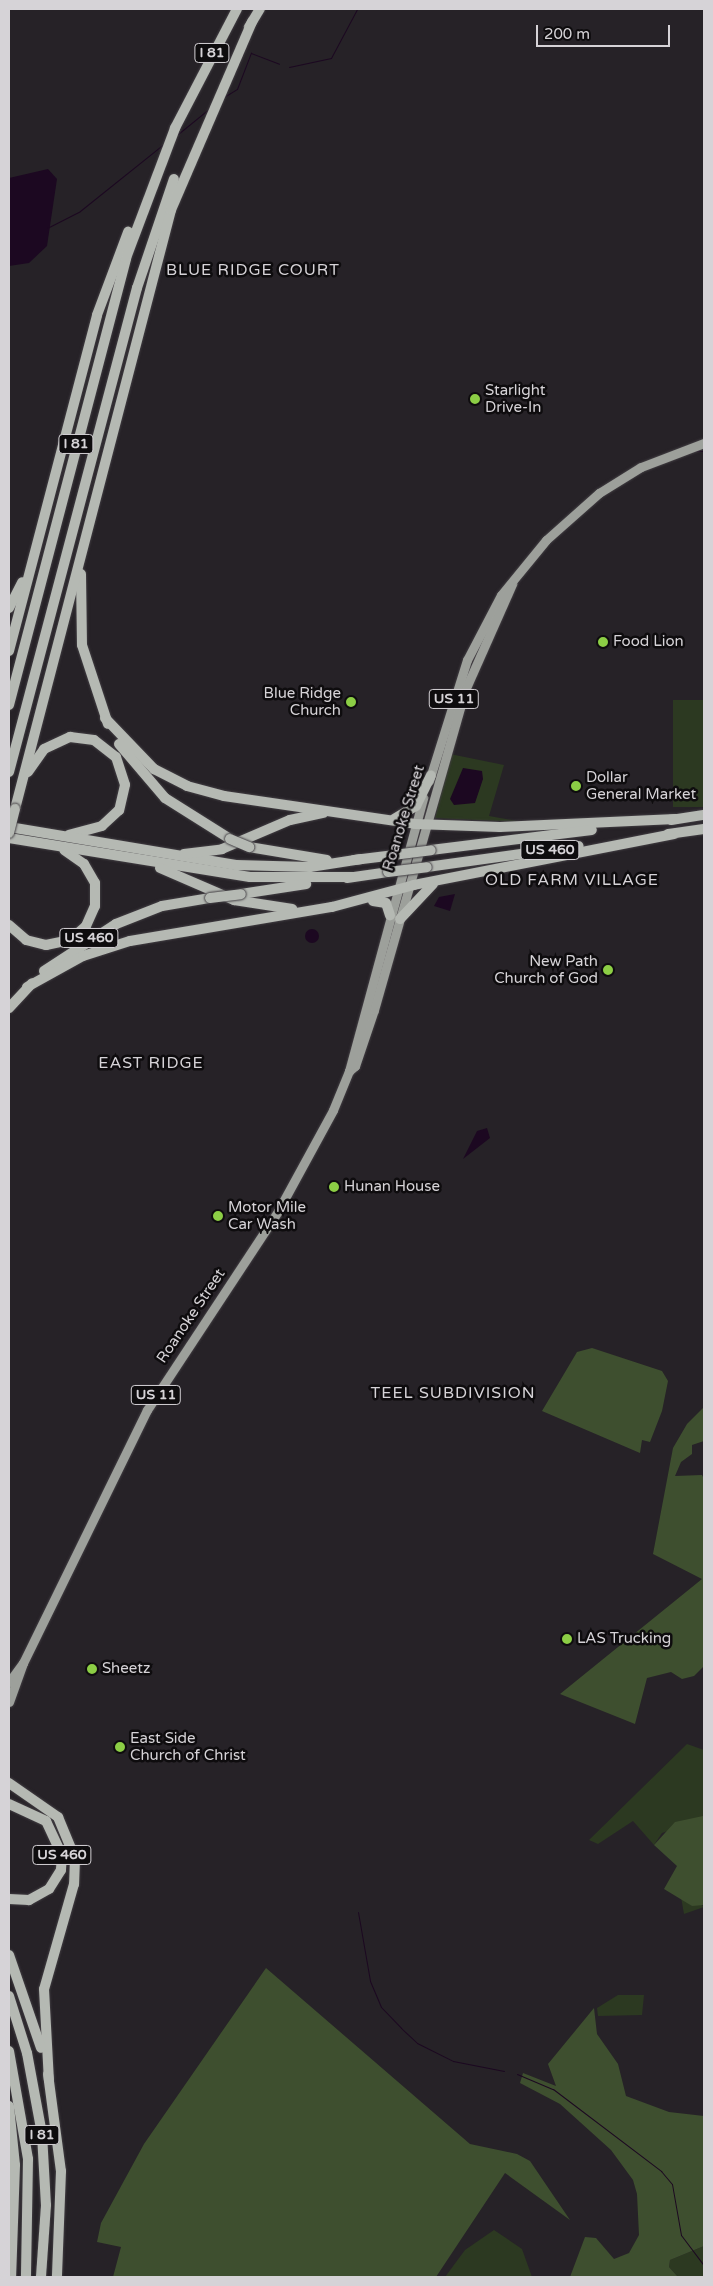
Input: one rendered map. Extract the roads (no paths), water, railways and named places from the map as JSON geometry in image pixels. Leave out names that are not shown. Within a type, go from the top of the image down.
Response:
[{"type":"highway","name":"I 81","points":[[9,705],[113,303],[150,186],[189,98],[237,9]]},
{"type":"highway","name":"I 81","points":[[9,772],[149,249],[193,136],[260,9]]},
{"type":"highway","points":[[9,833],[178,187],[252,22]]},
{"type":"highway","points":[[9,651],[97,315],[150,186]]},
{"type":"highway","points":[[9,608],[34,553]]},
{"type":"highway","points":[[81,555],[80,633],[105,718],[133,764],[165,798],[230,839],[249,847],[308,859],[361,860]]},
{"type":"highway","points":[[105,718],[141,758],[187,786],[224,796],[421,824],[500,827],[676,819]]},
{"type":"highway","points":[[21,786],[38,756],[60,739],[94,740],[116,757],[126,785],[116,814],[92,831],[56,841]]},
{"type":"highway","points":[[392,820],[411,813],[431,775]]},
{"type":"highway","points":[[164,854],[222,849],[290,820],[338,812]]},
{"type":"highway","name":"US 460","points":[[9,838],[56,841],[286,868],[393,856],[704,815]]},
{"type":"highway","name":"US 460","points":[[9,828],[125,858],[250,877],[353,877]]},
{"type":"highway","name":"US 460","points":[[9,1008],[27,987],[70,952],[116,924],[162,906],[427,866],[704,830]]},
{"type":"highway","points":[[27,987],[67,963],[113,945],[362,900],[439,880],[674,834]]},
{"type":"highway","points":[[9,925],[26,940],[49,945],[73,938],[91,919],[96,893],[90,873],[75,856],[56,841]]},
{"type":"highway","points":[[125,858],[248,904],[311,910]]},
{"type":"highway","points":[[362,900],[384,901],[395,917],[419,894],[439,880]]},
{"type":"highway","points":[[9,1783],[58,1817],[76,1858],[74,1884],[50,1956],[44,1989],[49,2080],[61,2171],[57,2277]]},
{"type":"highway","name":"US 460","points":[[9,1804],[46,1821],[62,1855],[61,1870],[49,1889],[29,1900],[9,1899]]},
{"type":"highway","points":[[9,1955],[30,2009],[49,2080]]},
{"type":"highway","name":"I 81","points":[[9,1996],[26,2053],[42,2134],[46,2205],[41,2277]]},
{"type":"highway","name":"I 81","points":[[9,2051],[28,2159],[26,2277]]},
{"type":"highway","points":[[9,2106],[16,2220],[11,2277]]},
{"type":"main road","name":"Roanoke Street","points":[[349,1071],[363,1045],[378,964],[408,887],[431,775],[468,660],[494,607],[546,540],[599,492],[647,464],[704,443]]},
{"type":"main road","name":"Roanoke Street","points":[[9,1702],[23,1663],[147,1410],[278,1211],[321,1135],[349,1071],[371,1008],[395,917],[396,891],[421,824],[466,688],[512,584]]},
{"type":"main road","name":"Roanoke Street","points":[[9,1682],[23,1663]]},
{"type":"waterway","points":[[289,67],[331,58],[357,9]]},
{"type":"waterway","points":[[224,97],[237,89],[251,53],[279,64]]},
{"type":"waterway","points":[[178,134],[210,108]]},
{"type":"waterway","points":[[47,228],[80,211],[165,143]]},
{"type":"waterway","points":[[695,451],[704,451]]},
{"type":"waterway","points":[[358,1912],[370,1981],[381,2007],[417,2043],[453,2061],[504,2071]]},
{"type":"waterway","points":[[517,2074],[553,2089],[661,2171],[672,2184],[681,2235],[704,2265]]},
{"type":"place","name":"Starlight Drive-In","points":[[475,399]]},
{"type":"place","name":"Food Lion","points":[[603,642]]},
{"type":"place","name":"Blue Ridge Church","points":[[351,702]]},
{"type":"place","name":"Dollar General Market","points":[[576,786]]},
{"type":"place","name":"New Path Church of God","points":[[608,970]]},
{"type":"place","name":"Hunan House","points":[[334,1187]]},
{"type":"place","name":"Motor Mile Car Wash","points":[[218,1216]]},
{"type":"place","name":"LAS Trucking","points":[[567,1639]]},
{"type":"place","name":"Sheetz","points":[[92,1669]]},
{"type":"place","name":"East Side Church of Christ","points":[[120,1747]]},
{"type":"district","name":"BLUE RIDGE COURT","points":[[253,270]]},
{"type":"district","name":"OLD FARM VILLAGE","points":[[572,880]]},
{"type":"district","name":"EAST RIDGE","points":[[151,1063]]},
{"type":"district","name":"TEEL SUBDIVISION","points":[[453,1393]]}]
